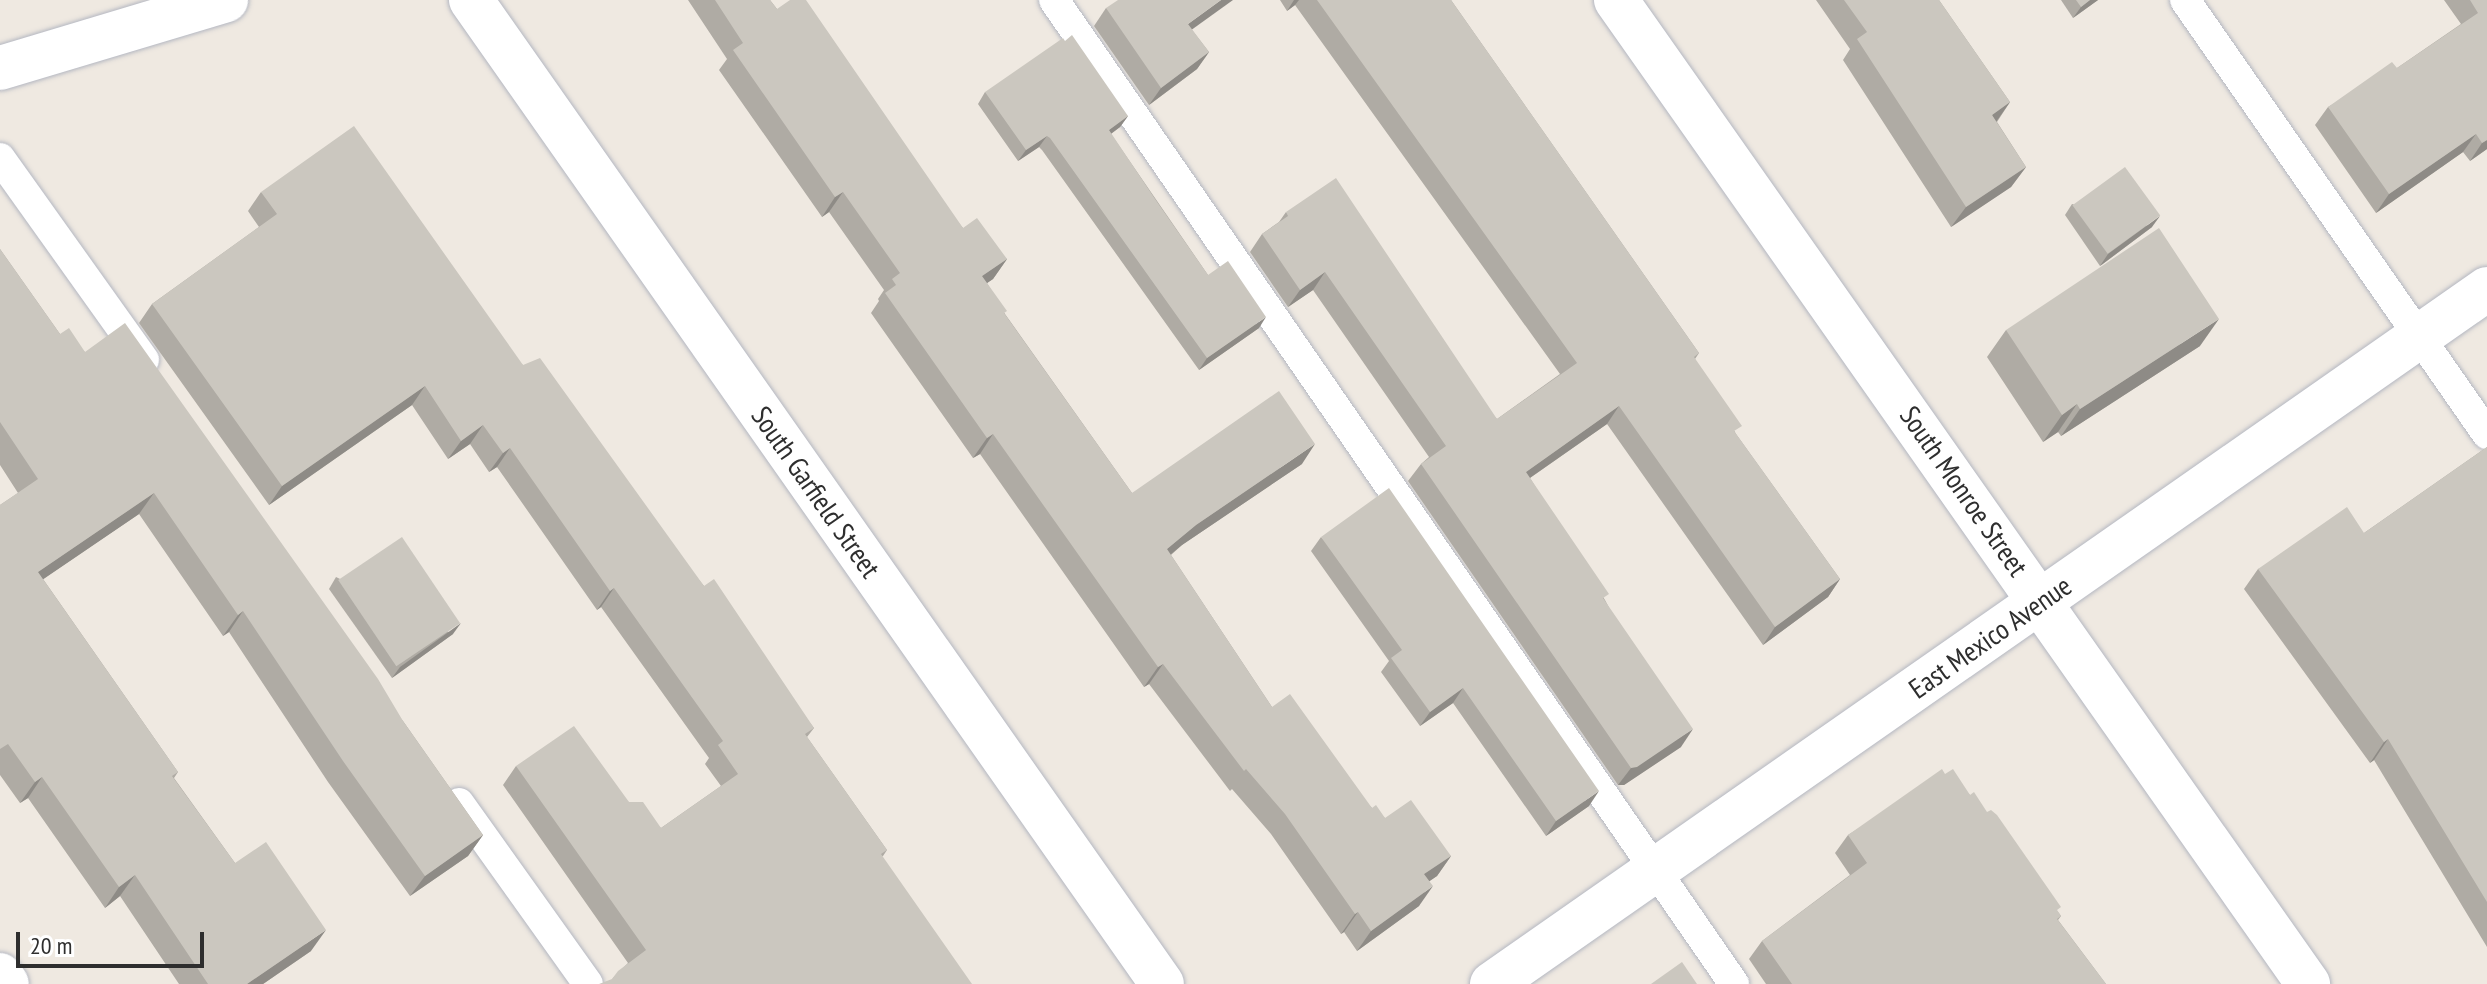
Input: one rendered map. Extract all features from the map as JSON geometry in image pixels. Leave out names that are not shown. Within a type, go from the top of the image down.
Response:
[{"type":"street","points":[[0,68],[226,0]]},
{"type":"street","name":"South Garfield Street","points":[[471,0],[1162,984]]},
{"type":"street","name":"South Monroe Street","points":[[1616,0],[2308,984]]},
{"type":"street","name":"East Mexico Avenue","points":[[1492,984],[2487,289]]},
{"type":"street","points":[[0,975],[7,984]]},
{"type":"lane","points":[[1054,0],[1734,984]]},
{"type":"lane","points":[[2185,0],[2487,434]]},
{"type":"lane","points":[[0,158],[156,377]]},
{"type":"lane","points":[[441,777],[588,984]]},
{"type":"building","points":[[715,0],[770,0],[777,9],[790,0],[806,0],[963,228],[977,218],[1007,259],[982,276],[1007,311],[1004,313],[1132,493],[1279,391],[1315,444],[1196,525],[1167,549],[1272,707],[1290,694],[1372,808],[1376,805],[1385,818],[1411,800],[1451,856],[1424,874],[1433,886],[1371,931],[1358,912],[1355,914],[1285,814],[1246,769],[1244,771],[1163,664],[1158,667],[993,434],[987,438],[885,293],[896,285],[892,279],[900,273],[843,192],[835,197],[733,50],[743,43]]},
{"type":"building","points":[[1118,0],[1221,0],[1188,24],[1209,52],[1161,88],[1106,8]]},
{"type":"building","points":[[1317,0],[1451,0],[1699,353],[1694,357],[1742,426],[1734,431],[1840,579],[1775,627],[1619,406],[1526,472],[1609,594],[1603,598],[1693,729],[1637,767],[1631,768],[1421,464],[1446,446],[1325,272],[1300,290],[1262,234],[1288,216],[1286,212],[1336,178],[1497,419],[1577,363]]},
{"type":"building","points":[[1844,0],[1939,0],[2010,102],[1992,115],[2026,167],[1966,207],[1857,39],[1867,32]]},
{"type":"building","points":[[2076,0],[2090,0],[2081,7]]},
{"type":"building","points":[[2470,0],[2487,0],[2487,140],[2482,143],[2476,134],[2389,194],[2328,107],[2392,62],[2397,68],[2478,13]]},
{"type":"building","points":[[1072,35],[1128,116],[1109,130],[1155,199],[1208,275],[1228,261],[1266,317],[1207,358],[1050,138],[1047,136],[1026,150],[985,92],[1063,38],[1065,41]]},
{"type":"building","points":[[354,126],[523,365],[540,358],[704,586],[714,579],[814,728],[805,734],[887,850],[881,854],[972,984],[599,984],[612,979],[646,950],[516,766],[574,726],[629,802],[643,802],[661,828],[738,774],[718,745],[723,741],[614,588],[610,591],[510,448],[503,453],[483,425],[461,441],[425,386],[282,486],[152,304],[277,214],[261,192]]},
{"type":"building","points":[[2125,167],[2160,216],[2108,254],[2072,205]]},
{"type":"building","points":[[2159,228],[2219,319],[2080,409],[2077,404],[2062,415],[2006,330]]},
{"type":"building","points":[[0,249],[60,334],[69,328],[85,352],[125,323],[378,679],[403,721],[483,835],[425,876],[343,761],[243,611],[238,615],[154,493],[38,572],[178,772],[172,776],[235,863],[266,842],[326,930],[247,984],[208,984],[135,875],[119,887],[42,777],[35,782],[8,744],[0,749],[0,505],[38,479],[0,422]]},
{"type":"building","points":[[2487,447],[2487,902],[2388,739],[2384,742],[2258,569],[2347,507],[2364,533]]},
{"type":"building","points":[[1389,488],[1599,791],[1556,821],[1463,688],[1430,712],[1391,658],[1402,650],[1321,537]]},
{"type":"building","points":[[402,537],[460,623],[396,666],[338,580]]},
{"type":"building","points":[[1942,769],[1945,774],[1953,769],[1970,795],[1974,792],[1987,812],[1991,810],[1997,815],[2061,907],[2057,910],[2061,916],[2057,919],[2106,984],[1792,984],[1762,941],[1867,863],[1848,835]]},
{"type":"building","points":[[1682,962],[1697,984],[1651,984]]}]
